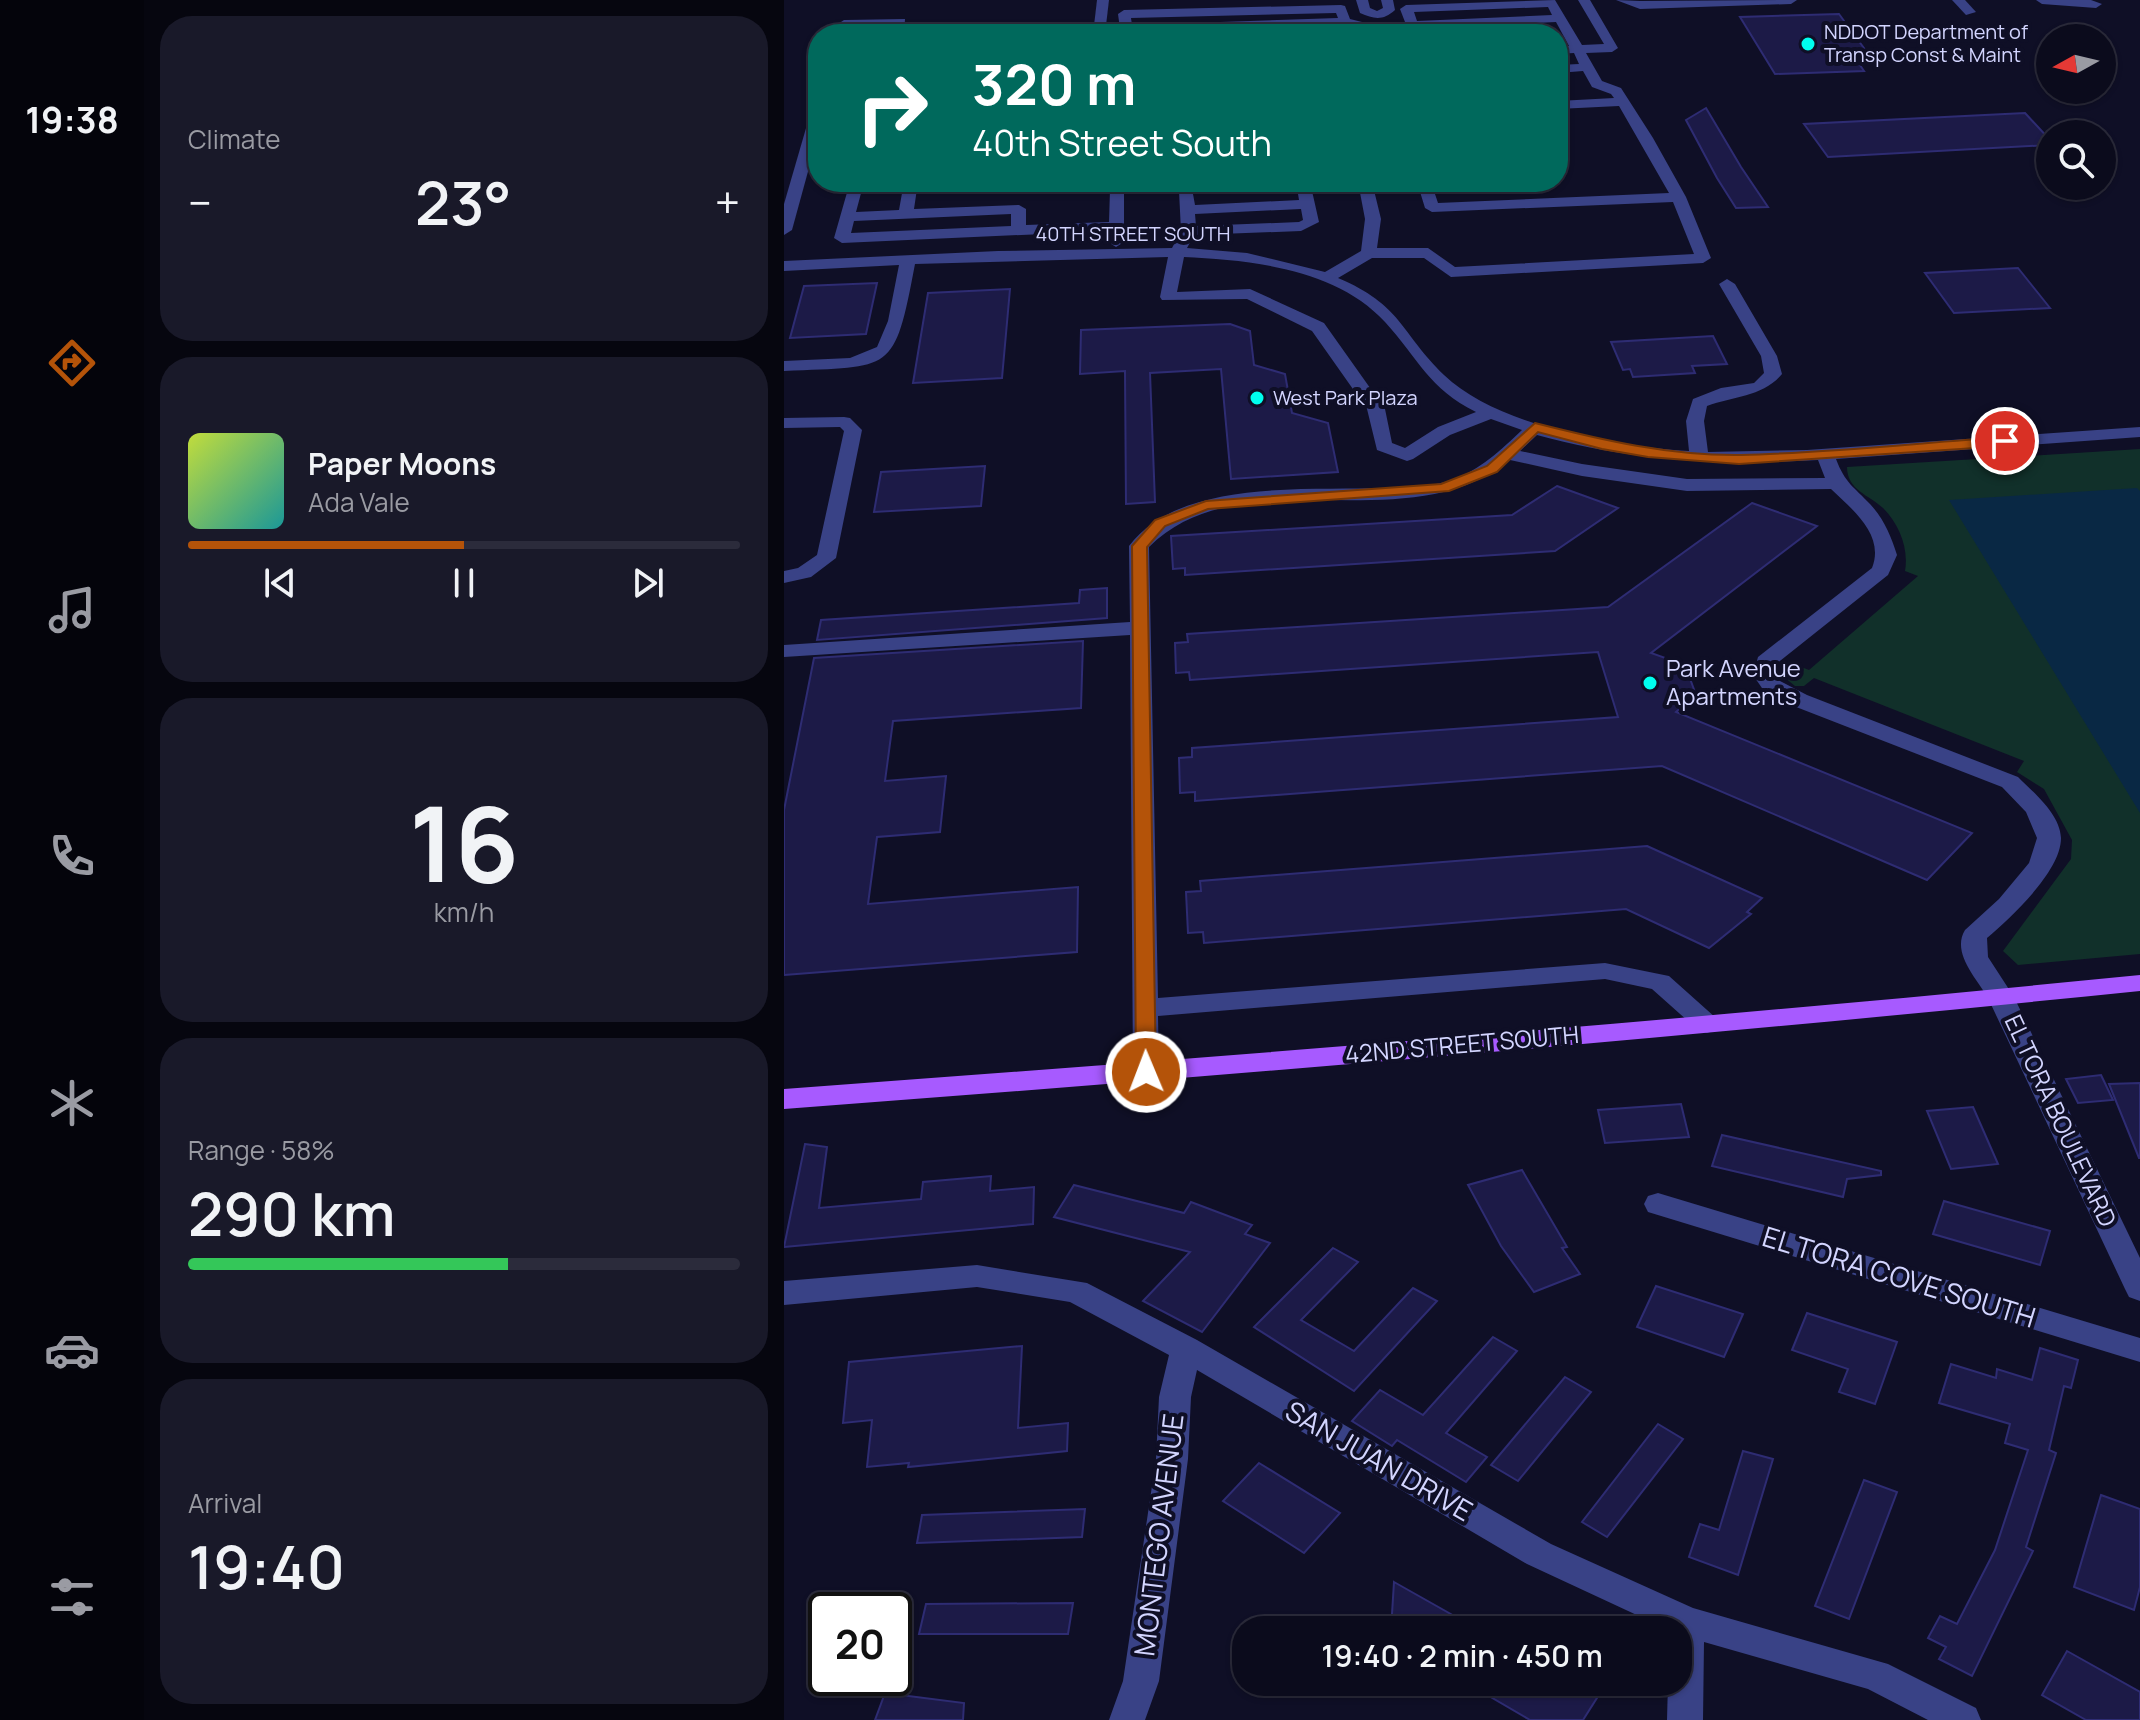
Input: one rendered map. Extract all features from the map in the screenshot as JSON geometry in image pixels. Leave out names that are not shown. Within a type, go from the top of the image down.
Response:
[{"type":"main road","name":"42ND STREET SOUTH","points":[[784,1099],[1146,1072],[2140,983]]},
{"type":"street","points":[[1100,24],[1103,0]]},
{"type":"street","points":[[1362,0],[1364,10],[1378,21],[1404,24]]},
{"type":"street","points":[[1372,24],[1389,10],[1387,0]]},
{"type":"street","points":[[1568,50],[1612,48],[1584,0]]},
{"type":"street","points":[[1622,0],[1640,5],[1791,0]]},
{"type":"street","points":[[1958,0],[1970,12]]},
{"type":"street","points":[[2042,0],[2096,4]]},
{"type":"street","points":[[1413,24],[1406,9],[1552,3],[1562,24]]},
{"type":"street","points":[[1125,24],[1124,14],[1210,6],[1341,9],[1345,21]]},
{"type":"street","points":[[845,24],[850,10]]},
{"type":"street","points":[[1491,24],[1560,18]]},
{"type":"street","points":[[1330,24],[1345,21],[1356,24]]},
{"type":"street","points":[[1326,278],[1369,253],[1428,253],[1451,272],[1703,258],[1679,197],[1616,91],[1597,84],[1568,39]]},
{"type":"street","points":[[1568,68],[1588,67]]},
{"type":"street","points":[[1568,105],[1622,102]]},
{"type":"street","points":[[784,230],[808,159]]},
{"type":"street","points":[[854,192],[842,238],[1116,226]]},
{"type":"street","points":[[906,214],[909,192]]},
{"type":"street","points":[[1116,253],[1117,192]]},
{"type":"street","points":[[1186,192],[1189,231],[1177,252],[1168,297],[1250,294],[1318,327],[1376,409],[1383,446],[1407,455],[1444,431],[1493,412]]},
{"type":"street","points":[[1189,231],[1301,226],[1311,222],[1305,192]]},
{"type":"street","points":[[1367,192],[1374,235],[1369,253]]},
{"type":"street","points":[[1427,192],[1432,208],[1679,197]]},
{"type":"street","points":[[1188,210],[1307,204]]},
{"type":"street","points":[[848,217],[1019,209],[1018,230]]},
{"type":"street","name":"40TH STREET SOUTH","points":[[784,266],[1116,253],[1177,252],[1251,258],[1326,278],[1375,302],[1392,316],[1438,379],[1474,404],[1535,427],[1602,445],[1699,457],[1739,459],[2140,432]]},
{"type":"street","points":[[784,366],[869,359],[884,350],[892,336],[908,260]]},
{"type":"street","points":[[1699,457],[1695,421],[1699,403],[1727,392],[1759,387],[1773,374],[1769,356],[1727,284]]},
{"type":"street","points":[[784,423],[844,422],[853,430],[826,558],[804,573],[784,577]]},
{"type":"street","points":[[1146,1072],[1139,546],[1160,523],[1206,505],[1444,488],[1492,469],[1535,427]]},
{"type":"street","points":[[1507,454],[1582,470],[1687,485],[1836,483],[1825,454]]},
{"type":"street","name":"EL TORA BOULEVARD","points":[[1836,483],[1865,510],[1879,530],[1887,555],[1881,571],[1766,662],[1764,675],[1772,686],[1799,700],[2010,782],[2036,808],[2049,838],[2042,862],[2002,912],[1974,936],[1975,957],[2001,997],[2140,1289]]},
{"type":"street","points":[[784,651],[1141,628]]},
{"type":"street","points":[[1145,1008],[1605,971],[1660,982],[1707,1024]]},
{"type":"street","name":"EL TORA COVE SOUTH","points":[[1658,1204],[2140,1350]]},
{"type":"street","name":"SAN JUAN DRIVE","points":[[784,1293],[977,1276],[1076,1291],[1186,1349],[1539,1554],[1674,1616]]},
{"type":"street","name":"MONTEGO AVENUE","points":[[1127,1720],[1141,1681],[1172,1459],[1175,1397],[1186,1349]]},
{"type":"street","name":"SAN JUAN DRIVE","points":[[1692,1623],[1876,1675],[1963,1720]]},
{"type":"street","points":[[1685,1696],[1685,1720]]},
{"type":"green space","points":[[2140,449],[2140,954],[2018,965],[2003,951],[2071,859],[2072,840],[2044,789],[2017,772],[2024,761],[1814,678],[1804,686],[1795,686],[1784,677],[1785,664],[1791,663],[1809,670],[1918,576],[1905,571],[1904,545],[1894,521],[1883,508],[1855,487],[1847,467]]},
{"type":"water","points":[[2137,488],[2140,491],[2140,813],[1949,500]]},
{"type":"building","name":"NDDOT Department of Transp Const & Maint","points":[[1839,14],[1869,55],[1853,55],[1864,71],[1775,74],[1740,17]]},
{"type":"building","points":[[1706,108],[1768,207],[1736,208],[1717,178],[1686,120]]},
{"type":"building","points":[[2025,113],[2036,125],[2036,146],[1828,157],[1804,124]]},
{"type":"building","points":[[2018,268],[2050,308],[1954,313],[1925,273]]},
{"type":"building","points":[[877,283],[866,334],[790,338],[804,286]]},
{"type":"building","points":[[1010,289],[1002,378],[913,383],[928,293]]},
{"type":"building","name":"West Park Plaza","points":[[1230,324],[1250,331],[1254,365],[1285,374],[1292,413],[1328,423],[1338,472],[1231,479],[1221,369],[1150,373],[1155,502],[1126,504],[1125,371],[1080,374],[1081,330]]},
{"type":"building","points":[[1713,336],[1727,364],[1692,366],[1695,373],[1633,377],[1630,369],[1623,370],[1611,342]]},
{"type":"building","points":[[985,466],[981,506],[874,512],[881,472]]},
{"type":"building","points":[[1557,486],[1618,508],[1555,551],[1185,575],[1185,568],[1173,569],[1171,536],[1512,515]]},
{"type":"building","points":[[1752,503],[1817,526],[1651,653],[1685,665],[1696,695],[1676,712],[1972,833],[1927,880],[1662,766],[1195,801],[1195,792],[1180,793],[1179,758],[1192,757],[1192,748],[1618,717],[1598,652],[1190,680],[1189,672],[1176,673],[1175,643],[1188,642],[1187,634],[1608,607]]},
{"type":"building","points":[[1107,588],[1107,618],[817,640],[821,620],[1079,603],[1080,590]]},
{"type":"building","points":[[1083,641],[1081,708],[893,721],[885,781],[946,776],[940,832],[877,837],[868,904],[1078,887],[1077,952],[784,975],[784,810],[814,658]]},
{"type":"building","points":[[1647,846],[1762,898],[1747,912],[1751,914],[1709,948],[1626,909],[1204,943],[1203,932],[1188,933],[1186,892],[1201,891],[1200,881]]},
{"type":"building","points":[[2101,1075],[2113,1100],[2078,1103],[2066,1079]]},
{"type":"building","points":[[2140,1083],[2140,1158],[2139,1158],[2109,1084]]},
{"type":"building","points":[[1681,1104],[1689,1137],[1605,1143],[1598,1110]]},
{"type":"building","points":[[1973,1107],[1998,1164],[1951,1169],[1927,1111]]},
{"type":"building","points":[[1722,1135],[1881,1171],[1881,1175],[1847,1179],[1843,1197],[1712,1166]]},
{"type":"building","points":[[805,1144],[827,1147],[819,1208],[921,1199],[923,1182],[991,1176],[990,1191],[1034,1187],[1033,1224],[784,1247]]},
{"type":"building","points":[[1522,1170],[1567,1247],[1562,1248],[1580,1274],[1534,1292],[1501,1246],[1468,1185]]},
{"type":"building","points":[[1074,1185],[1184,1213],[1191,1202],[1252,1225],[1245,1234],[1270,1243],[1202,1332],[1143,1301],[1190,1252],[1054,1217]]},
{"type":"building","points":[[1944,1201],[2050,1231],[2040,1265],[1933,1234]]},
{"type":"building","points":[[1333,1248],[1358,1262],[1301,1320],[1354,1351],[1413,1288],[1437,1301],[1354,1391],[1254,1327]]},
{"type":"building","points":[[1656,1286],[1743,1314],[1724,1357],[1637,1327]]},
{"type":"building","points":[[1807,1313],[1897,1342],[1875,1404],[1839,1392],[1848,1369],[1792,1350]]},
{"type":"building","points":[[1493,1337],[1517,1351],[1446,1433],[1487,1457],[1466,1482],[1397,1440],[1392,1446],[1352,1421],[1380,1390],[1423,1415]]},
{"type":"building","points":[[1022,1346],[1018,1428],[1068,1423],[1067,1451],[908,1467],[909,1463],[867,1467],[872,1420],[843,1423],[849,1362]]},
{"type":"building","points":[[2040,1348],[2078,1360],[2071,1388],[2064,1386],[2049,1450],[2056,1453],[2026,1547],[2033,1551],[1972,1676],[1939,1659],[1946,1647],[1928,1638],[1940,1616],[1957,1624],[1995,1550],[2028,1450],[2005,1443],[2010,1424],[1939,1403],[1951,1364],[1996,1378],[1997,1369],[2032,1380]]},
{"type":"building","points":[[1565,1377],[1591,1392],[1518,1481],[1491,1465]]},
{"type":"building","points":[[1658,1424],[1683,1439],[1607,1537],[1582,1522]]},
{"type":"building","points":[[1743,1451],[1773,1459],[1738,1575],[1689,1557],[1700,1524],[1719,1530]]},
{"type":"building","points":[[1259,1463],[1340,1513],[1304,1553],[1223,1501]]},
{"type":"building","points":[[1864,1480],[1897,1492],[1849,1619],[1815,1606]]},
{"type":"building","points":[[2101,1495],[2140,1509],[2140,1587],[2134,1610],[2074,1587]]},
{"type":"building","points":[[1085,1509],[1082,1537],[917,1543],[922,1515]]},
{"type":"building","points":[[1394,1582],[1454,1616],[1392,1616]]},
{"type":"building","points":[[1073,1603],[1068,1634],[919,1634],[926,1604]]},
{"type":"building","points":[[2067,1651],[2140,1692],[2140,1720],[2086,1720],[2042,1695]]},
{"type":"building","points":[[884,1696],[964,1703],[963,1720],[875,1720]]},
{"type":"building","points":[[1489,1696],[1598,1696],[1583,1720],[1530,1720]]},
{"type":"place","name":"NDDOT Department of Transp Const & Maint","points":[[1808,44]]},
{"type":"place","name":"West Park Plaza","points":[[1257,398]]},
{"type":"place","name":"Park Avenue Apartments","points":[[1650,683]]},
{"type":"route","points":[[1146,1072],[1139,546],[1160,523],[1206,505],[1444,488],[1492,469],[1535,427],[1602,445],[1648,453],[1739,459],[2005,441]]}]
